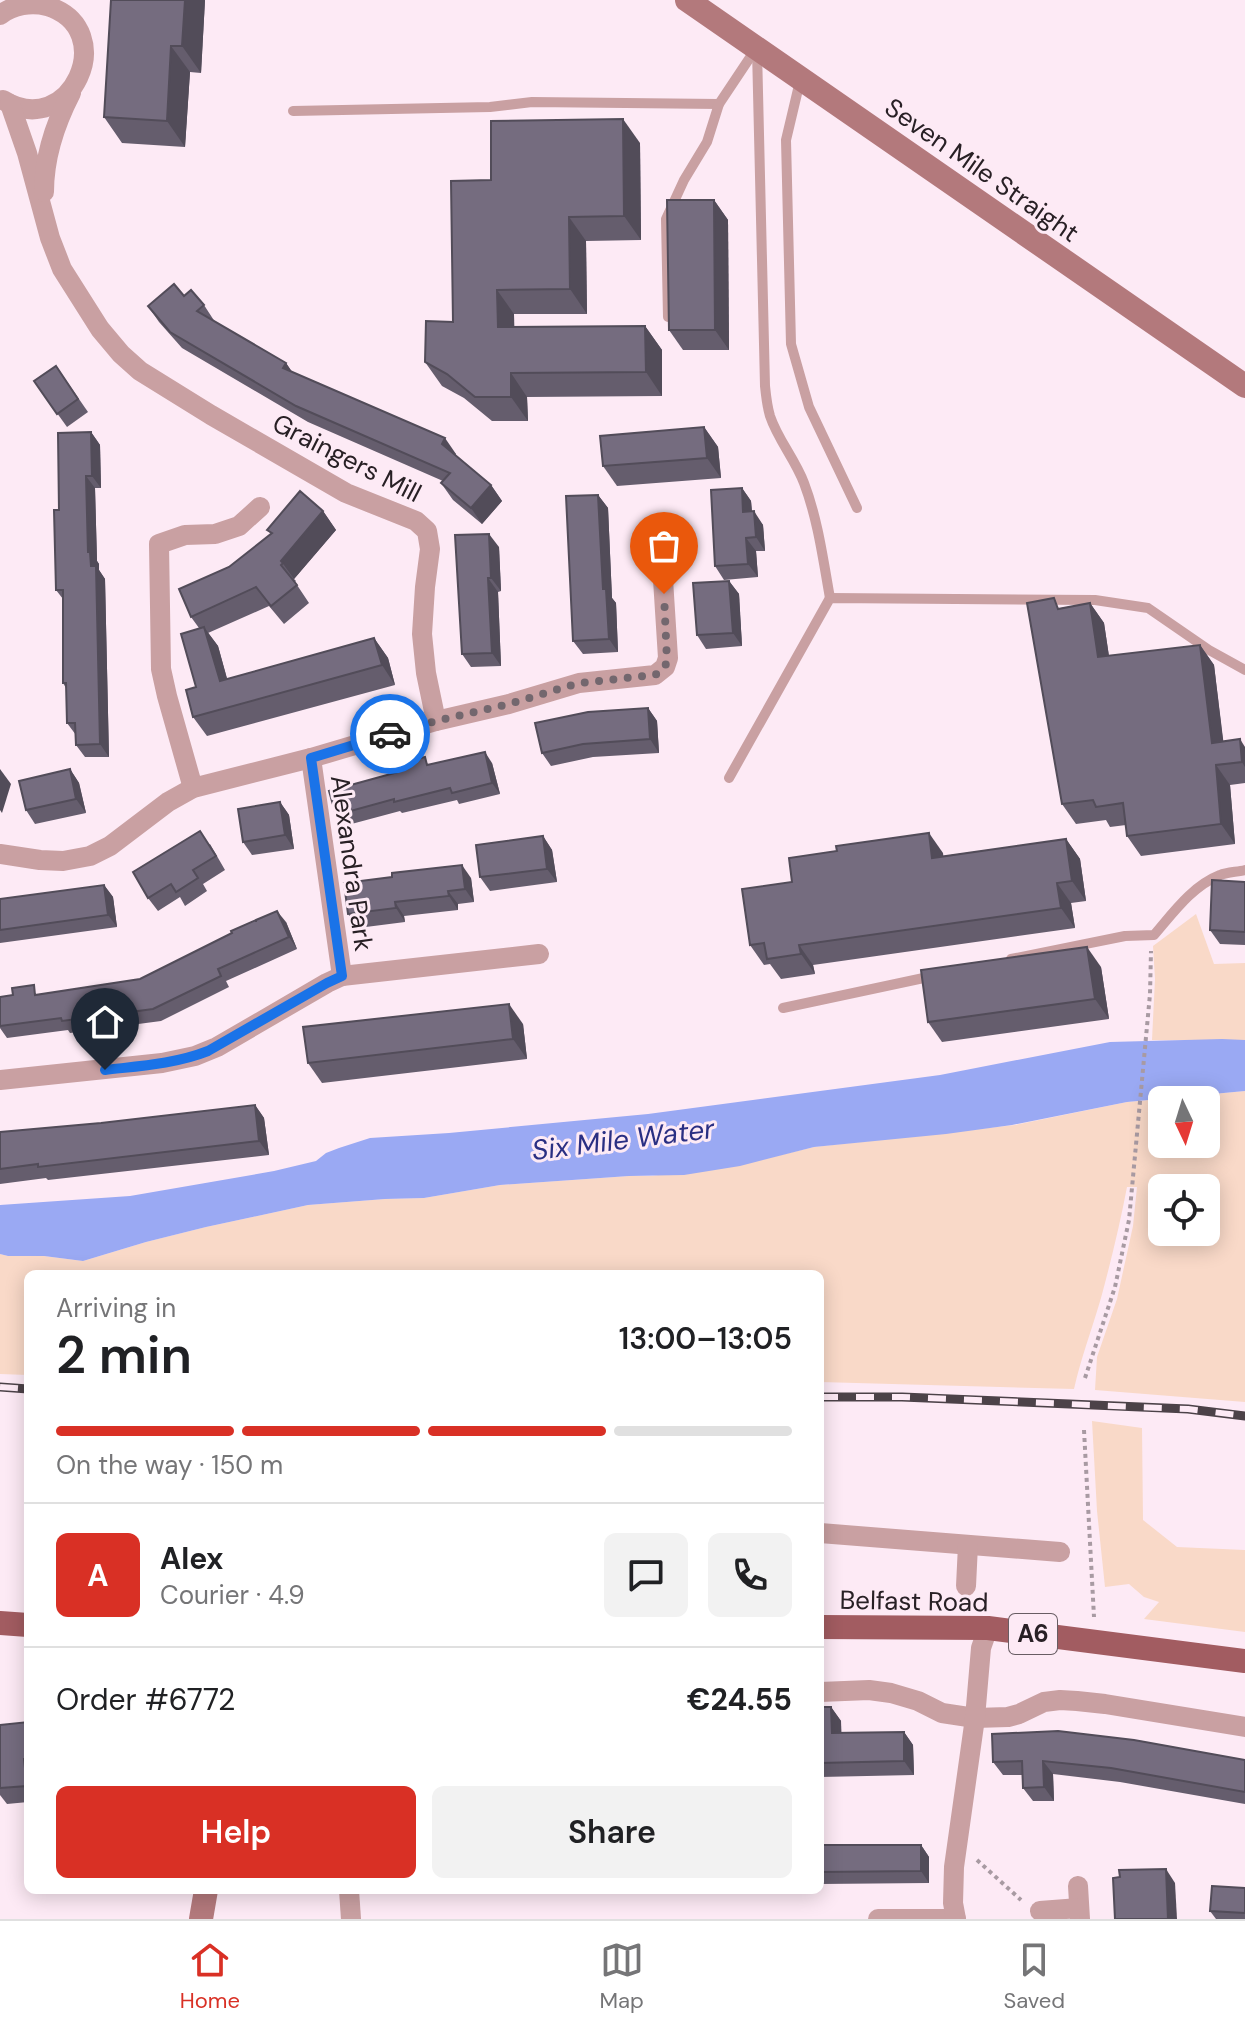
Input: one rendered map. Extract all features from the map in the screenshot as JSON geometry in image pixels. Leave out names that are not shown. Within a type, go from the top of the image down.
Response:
[{"type":"main road","name":"Seven Mile Straight","points":[[687,0],[1245,386]]},
{"type":"main road","points":[[0,1623],[24,1625]]},
{"type":"main road","name":"Belfast Road","points":[[824,1627],[988,1628],[1245,1661]]},
{"type":"main road","points":[[201,1919],[205,1894]]},
{"type":"street","points":[[59,0],[70,19]]},
{"type":"street","points":[[5,9],[38,4],[55,9],[70,19]]},
{"type":"street","name":"Graingers Mill","points":[[44,212],[48,150],[57,120],[80,78],[84,63],[84,47],[70,19]]},
{"type":"street","points":[[5,101],[26,108],[43,108],[58,102],[71,91]]},
{"type":"street","name":"Graingers Mill","points":[[5,101],[27,153],[55,254],[71,286],[100,329],[130,363],[199,408],[346,493],[416,521],[427,531],[430,549],[422,634],[436,721]]},
{"type":"street","points":[[193,788],[161,669],[159,544],[185,535],[215,534],[239,526],[260,507]]},
{"type":"street","points":[[0,854],[63,861],[90,856],[110,846],[168,802],[193,788],[579,683],[653,675],[665,667],[668,658],[660,532]]},
{"type":"street","name":"Alexandra Park","points":[[311,758],[342,976]]},
{"type":"street","name":"Alexandra Park","points":[[0,1080],[147,1065],[195,1056],[217,1047],[342,976],[539,954]]},
{"type":"street","points":[[824,1533],[1060,1552]]},
{"type":"street","points":[[966,1586],[968,1545]]},
{"type":"street","points":[[878,1919],[956,1919],[953,1892],[957,1845],[975,1718],[981,1648],[988,1628]]},
{"type":"street","points":[[824,1692],[869,1690],[891,1693],[918,1701],[942,1713],[975,1718],[1008,1717],[1044,1702],[1060,1700],[1105,1704],[1245,1727]]},
{"type":"street","points":[[1040,1911],[1080,1914],[1078,1886]]},
{"type":"street","points":[[349,1894],[351,1919]]},
{"type":"lane","points":[[668,317],[666,219],[684,180],[707,142],[719,104],[757,48]]},
{"type":"lane","points":[[729,778],[830,598],[815,516],[796,464],[782,443],[767,403],[757,48]]},
{"type":"lane","points":[[801,79],[786,140],[791,344],[809,407],[857,508]]},
{"type":"lane","points":[[293,111],[490,107],[532,102],[719,104]]},
{"type":"lane","points":[[830,598],[1095,600],[1148,608],[1209,650],[1245,670]]},
{"type":"lane","points":[[994,962],[1111,938],[1154,935],[1198,888],[1220,875],[1245,870]]},
{"type":"lane","points":[[783,1008],[949,972]]},
{"type":"path","points":[[1085,1378],[1115,1287],[1129,1220],[1150,994],[1151,946]]},
{"type":"path","points":[[1084,1430],[1095,1623]]},
{"type":"path","points":[[957,1845],[1023,1901],[1040,1911]]},
{"type":"shaded area","points":[[1196,914],[1214,964],[1245,963],[1245,1041],[1152,1040],[1153,946]]},
{"type":"shaded area","points":[[1245,1091],[1245,1402],[1095,1390],[1097,1357],[1117,1299],[1133,1226],[1137,1187],[1127,1187],[1105,1284],[1074,1389],[824,1382],[824,1270],[24,1270],[24,1375],[0,1374],[0,1254],[83,1261],[206,1227],[308,1205],[424,1198],[500,1185],[652,1176],[772,1157],[814,1147],[1015,1125],[1148,1100],[1148,1158],[1220,1158],[1220,1093]]},
{"type":"shaded area","points":[[1092,1421],[1142,1428],[1143,1520],[1177,1547],[1245,1550],[1245,1632],[1144,1619],[1159,1602],[1144,1597],[1129,1584],[1105,1587]]},
{"type":"water","name":"Six Mile Water","points":[[1245,1040],[1245,1091],[1220,1093],[1220,1086],[1148,1086],[1148,1100],[1012,1125],[814,1147],[740,1166],[684,1175],[500,1185],[424,1198],[308,1205],[206,1227],[83,1261],[0,1254],[0,1205],[130,1196],[274,1171],[316,1161],[326,1153],[370,1138],[648,1114],[940,1075],[1110,1042]]},
{"type":"building","points":[[111,0],[185,0],[182,46],[171,46],[167,121],[104,117]]},
{"type":"building","points":[[623,119],[624,216],[569,217],[570,289],[497,290],[498,327],[645,326],[646,372],[511,373],[511,397],[475,397],[447,374],[425,362],[426,321],[453,322],[451,181],[491,180],[491,121]]},
{"type":"building","points":[[667,200],[714,200],[715,330],[669,330]]},
{"type":"building","points":[[174,284],[184,296],[191,290],[204,305],[197,311],[286,363],[283,368],[445,438],[442,444],[491,485],[471,508],[441,483],[450,473],[296,406],[170,332],[148,306]]},
{"type":"building","points":[[56,366],[78,399],[57,414],[34,381]]},
{"type":"building","points":[[704,427],[707,458],[603,466],[600,436]]},
{"type":"building","points":[[91,432],[92,476],[86,476],[88,552],[91,566],[96,566],[100,744],[76,745],[75,723],[67,723],[66,683],[63,683],[63,590],[56,590],[54,510],[59,510],[58,433]]},
{"type":"building","points":[[742,488],[743,512],[754,511],[756,537],[746,538],[748,564],[715,566],[711,490]]},
{"type":"building","points":[[300,491],[323,511],[281,561],[297,585],[271,606],[256,587],[191,617],[179,589],[229,567],[272,533],[267,530]]},
{"type":"building","points":[[598,495],[609,639],[573,641],[566,496]]},
{"type":"building","points":[[489,534],[492,653],[462,654],[455,535]]},
{"type":"building","points":[[729,581],[733,633],[697,635],[693,583]]},
{"type":"building","points":[[1054,598],[1058,609],[1090,603],[1098,657],[1200,645],[1212,743],[1240,739],[1242,762],[1216,765],[1221,824],[1127,836],[1123,803],[1096,807],[1093,800],[1062,804],[1027,603]]},
{"type":"building","points":[[204,627],[220,681],[374,638],[382,665],[193,717],[186,690],[196,687],[181,634]]},
{"type":"building","points":[[648,708],[650,739],[583,744],[542,753],[535,723],[588,712]]},
{"type":"building","points":[[485,752],[492,783],[452,793],[450,788],[394,802],[394,799],[336,815],[329,791],[398,772],[396,764],[425,757],[427,765]]},
{"type":"building","points":[[70,769],[76,799],[26,810],[19,781]]},
{"type":"building","points":[[280,802],[285,835],[243,842],[238,809]]},
{"type":"building","points":[[200,831],[216,856],[193,870],[198,878],[176,892],[171,884],[148,898],[133,872]]},
{"type":"building","points":[[929,833],[932,858],[1066,839],[1072,881],[1057,883],[1061,908],[799,945],[801,954],[767,959],[764,943],[750,945],[742,889],[792,882],[789,858],[837,851],[836,846]]},
{"type":"building","points":[[543,836],[547,869],[480,877],[476,845]]},
{"type":"building","points":[[462,865],[465,889],[448,891],[449,896],[395,902],[396,908],[348,914],[344,883],[392,877],[392,873]]},
{"type":"building","points":[[1212,880],[1245,882],[1245,932],[1210,930]]},
{"type":"building","points":[[104,885],[108,915],[0,930],[0,899]]},
{"type":"building","points":[[277,911],[289,937],[218,969],[221,976],[153,1009],[0,1026],[0,997],[13,995],[12,988],[34,985],[35,995],[140,979],[231,931]]},
{"type":"building","points":[[1087,947],[1095,999],[928,1022],[921,970]]},
{"type":"building","points":[[509,1004],[513,1039],[308,1063],[303,1027]]},
{"type":"building","points":[[255,1105],[259,1141],[0,1169],[0,1132]]},
{"type":"building","points":[[824,1707],[831,1707],[832,1733],[904,1732],[904,1761],[824,1763]]},
{"type":"building","points":[[24,1722],[24,1786],[0,1788],[0,1725]]},
{"type":"building","points":[[1058,1731],[1134,1740],[1245,1760],[1245,1792],[1111,1768],[1043,1761],[1044,1787],[1023,1788],[1022,1761],[993,1762],[992,1734]]},
{"type":"building","points":[[824,1845],[921,1845],[921,1871],[824,1872]]},
{"type":"building","points":[[1166,1869],[1168,1919],[1115,1919],[1113,1878],[1120,1877],[1119,1870]]},
{"type":"building","points":[[1212,1886],[1245,1888],[1245,1913],[1210,1911]]},
{"type":"railway","points":[[0,1387],[24,1389]]},
{"type":"railway","points":[[824,1397],[902,1397],[1188,1409],[1245,1416]]},
{"type":"way so far","points":[[390,734],[579,683],[655,675],[664,669],[667,661],[664,594]]},
{"type":"route","points":[[105,1070],[162,1063],[208,1051],[342,976],[311,758],[390,734]]}]
